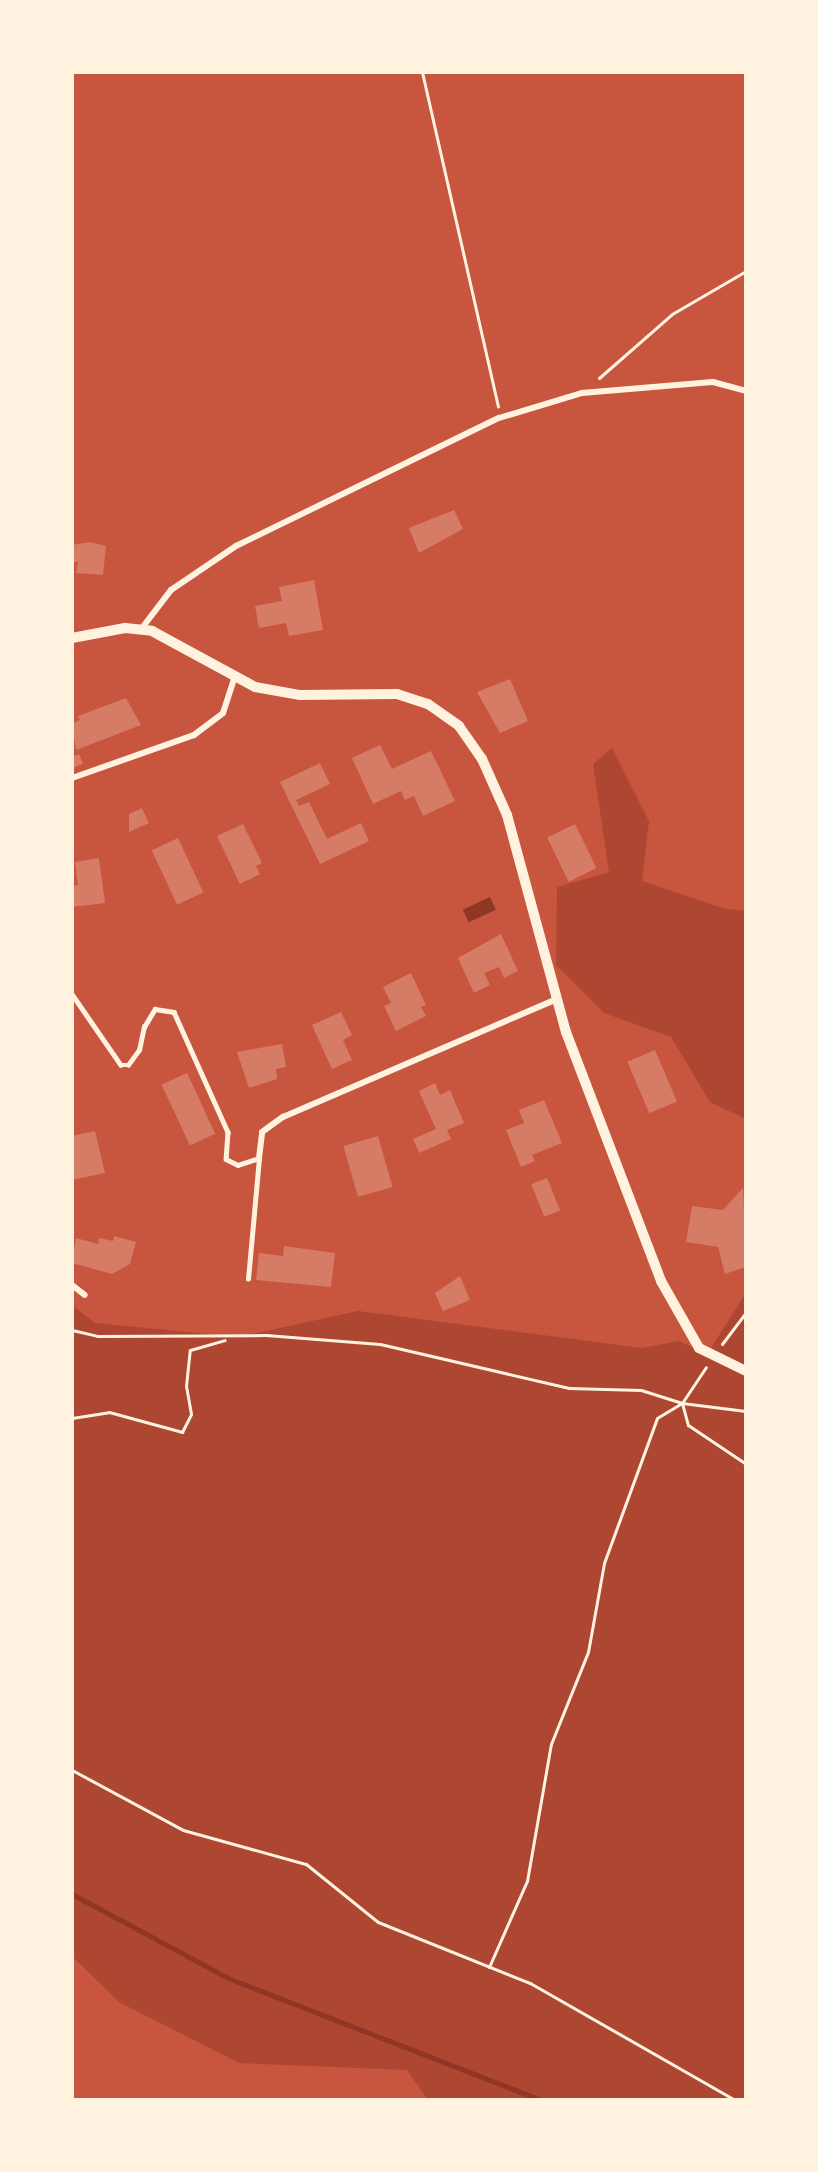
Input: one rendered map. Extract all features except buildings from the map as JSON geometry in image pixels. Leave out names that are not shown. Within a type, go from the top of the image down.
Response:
[{"type":"street","points":[[142,628],[171,590],[236,546],[499,418],[582,393],[713,382],[746,391]]},
{"type":"street","points":[[72,638],[142,628],[161,633],[234,679],[280,694],[411,697],[459,726],[507,815],[557,999],[661,1281],[687,1332],[712,1358],[746,1371]]},
{"type":"street","points":[[72,778],[195,735],[223,713],[234,679]]},
{"type":"street","points":[[260,1158],[262,1132],[283,1117],[557,999]]},
{"type":"street","points":[[72,1285],[85,1295]]},
{"type":"lane","points":[[72,994],[120,1065],[128,1065],[139,1050],[144,1027],[155,1009],[174,1012],[228,1132],[226,1159],[238,1166],[260,1158],[248,1280]]},
{"type":"path","points":[[422,72],[496,389],[499,418]]},
{"type":"path","points":[[582,393],[672,314],[746,271]]},
{"type":"path","points":[[489,1967],[527,1881],[551,1744],[588,1653],[604,1563],[657,1418],[682,1403],[746,1312]]},
{"type":"path","points":[[72,1330],[97,1336],[234,1339],[276,1336],[380,1344],[569,1388],[641,1390],[682,1403],[746,1411]]},
{"type":"path","points":[[72,1418],[110,1412],[182,1431],[191,1414],[186,1386],[190,1350],[234,1339]]},
{"type":"path","points":[[682,1403],[688,1425],[746,1464]]},
{"type":"path","points":[[72,1770],[183,1830],[306,1864],[378,1922],[530,1983],[735,2100]]},
{"type":"shaded area","points":[[612,748],[649,821],[642,881],[722,908],[746,911],[746,1119],[710,1102],[671,1037],[604,1013],[556,965],[557,887],[609,872],[593,764]]},
{"type":"shaded area","points":[[490,897],[496,910],[469,922],[463,910]]},
{"type":"shaded area","points":[[746,1293],[746,2100],[428,2100],[407,2070],[239,2063],[119,2002],[72,1956],[72,1305],[95,1323],[239,1337],[358,1311],[642,1348],[679,1341],[707,1354]]},
{"type":"waterway","points":[[72,1894],[228,1978],[541,2100]]}]
